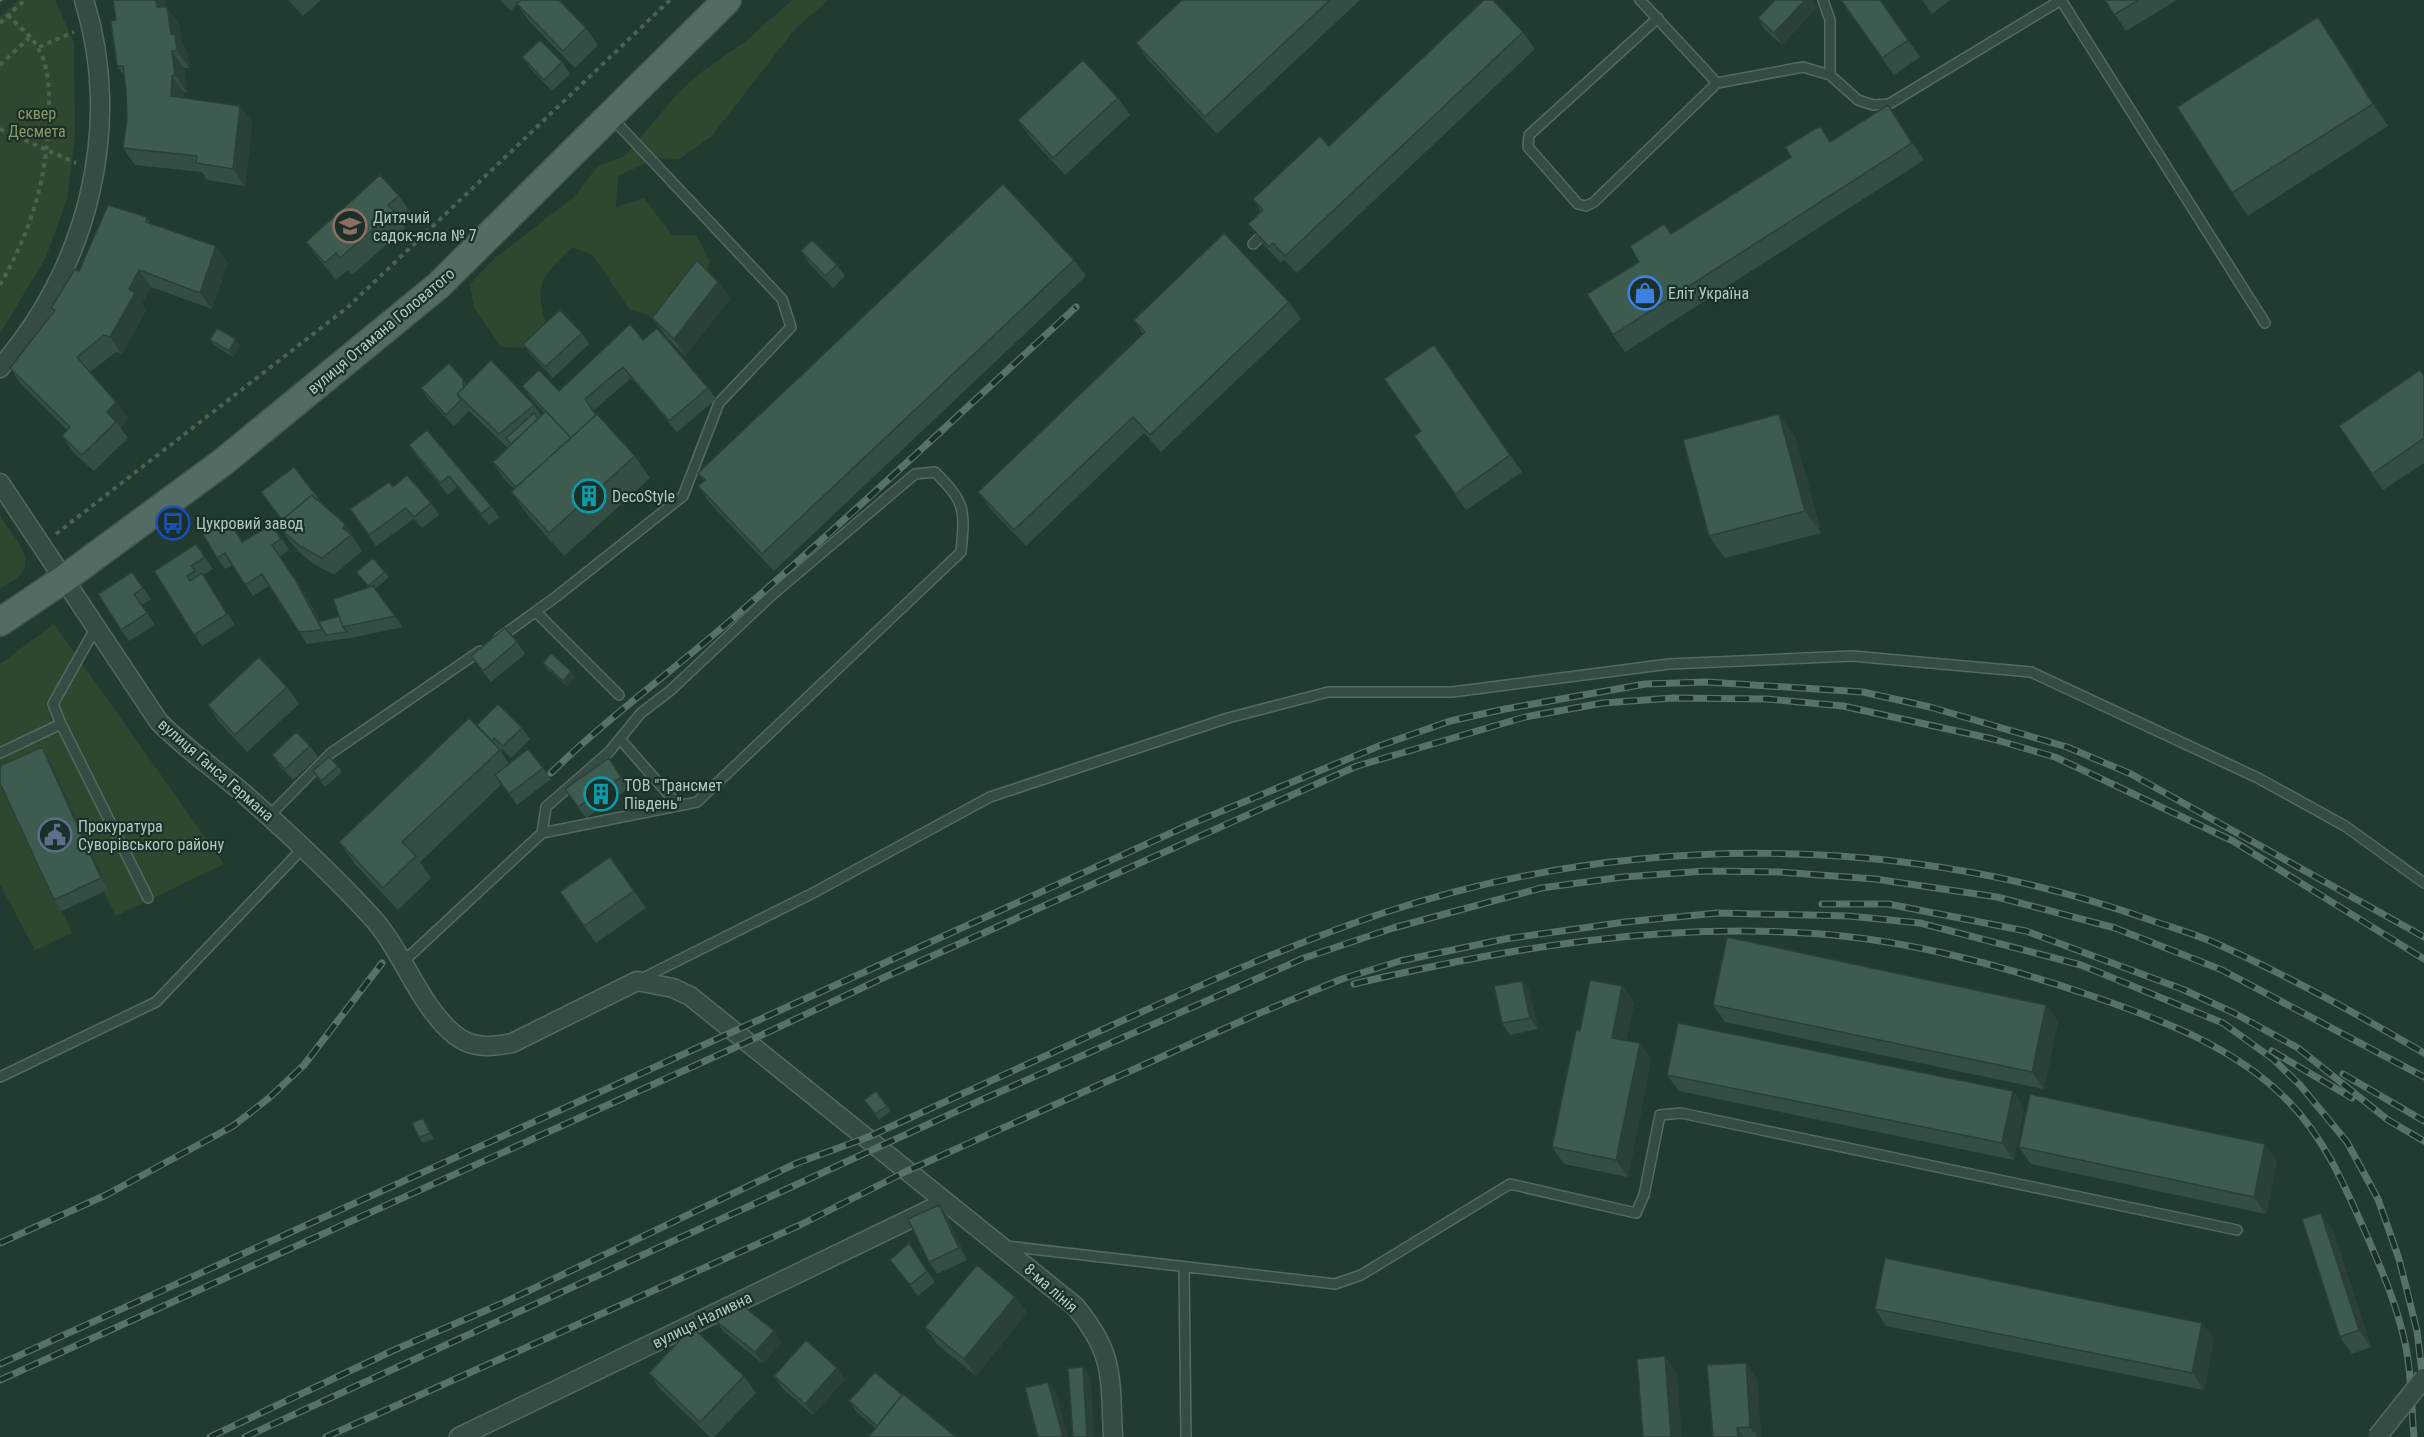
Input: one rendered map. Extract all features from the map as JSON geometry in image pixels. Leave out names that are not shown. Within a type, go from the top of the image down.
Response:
[{"type":"main road","name":"вулиця Отамана Головатого","points":[[0,622],[223,462],[439,285],[727,0]]},
{"type":"street","points":[[0,368],[47,304],[80,228],[94,170],[99,140],[99,94],[91,25],[84,0]]},
{"type":"street","name":"вулиця Ганса Германа","points":[[0,483],[159,722],[269,816],[370,914],[404,961],[426,1000],[456,1036],[471,1044],[492,1047],[512,1043],[637,981]]},
{"type":"street","name":"8-ма лінія","points":[[637,981],[673,988],[690,996],[1075,1306],[1102,1343],[1110,1372],[1113,1437]]},
{"type":"street","name":"вулиця Наливна","points":[[459,1437],[946,1202]]},
{"type":"street","points":[[2378,1437],[2424,1378]]},
{"type":"lane","points":[[1640,0],[1717,83]]},
{"type":"lane","points":[[1823,0],[1830,21],[1830,75]]},
{"type":"lane","points":[[1658,18],[1529,135],[1528,147],[1578,204],[1586,206],[1594,202],[1717,83],[1803,67],[1830,75],[1858,100],[1873,105],[1889,104],[2061,0],[2265,323]]},
{"type":"lane","points":[[269,816],[331,753],[536,612],[683,496],[719,403],[791,327],[783,299],[610,116]]},
{"type":"lane","points":[[1252,244],[1273,224]]},
{"type":"lane","points":[[404,961],[542,833],[697,802],[961,552],[964,515],[956,493],[935,472],[915,474],[772,595],[671,690],[641,713],[609,752],[546,807],[542,833]]},
{"type":"lane","points":[[536,612],[619,694]]},
{"type":"lane","points":[[95,629],[53,704],[148,898]]},
{"type":"lane","points":[[637,981],[813,893],[990,798],[1228,718],[1328,692],[1452,692],[1669,664],[1852,656],[2031,672],[2258,778],[2345,826],[2424,884]]},
{"type":"lane","points":[[0,753],[61,724]]},
{"type":"lane","points":[[620,739],[678,806]]},
{"type":"lane","points":[[0,1077],[156,1002],[303,848]]},
{"type":"lane","points":[[1000,1246],[1335,1284],[1361,1275],[1510,1184],[1636,1213],[1644,1195],[1660,1115],[1681,1113],[2237,1230]]},
{"type":"lane","points":[[1184,1267],[1186,1437]]},
{"type":"path","points":[[0,23],[25,0]]},
{"type":"path","points":[[41,545],[348,307],[670,0]]},
{"type":"path","points":[[0,285],[28,225],[39,192],[48,151],[49,90],[45,62],[39,47],[8,15]]},
{"type":"path","points":[[39,47],[91,25]]},
{"type":"path","points":[[0,65],[29,38]]},
{"type":"path","points":[[0,129],[94,170]]},
{"type":"green space","name":"сквер Десмета","points":[[18,0],[55,0],[74,43],[75,136],[67,199],[46,257],[0,334],[0,17]]},
{"type":"green space","points":[[792,0],[828,0],[795,29],[711,137],[679,159],[657,158],[618,176],[616,207],[644,198],[672,235],[696,235],[710,261],[702,287],[675,331],[646,314],[629,309],[593,255],[572,247],[553,267],[543,282],[541,300],[547,328],[531,348],[501,347],[474,308],[470,284],[495,258],[574,197],[598,166],[625,156],[679,92],[703,71],[746,41]]},
{"type":"green space","points":[[0,516],[19,543],[25,558],[25,565],[19,576],[0,588]]},
{"type":"green space","points":[[54,624],[224,864],[116,916],[104,892],[62,911],[72,933],[35,950],[0,884],[0,664]]},
{"type":"building","points":[[113,0],[156,0],[157,7],[167,7],[171,34],[175,35],[177,51],[172,51],[175,75],[172,76],[171,96],[240,106],[233,169],[196,163],[197,156],[123,148],[127,119],[126,90],[123,66],[117,66],[111,21],[116,20]]},
{"type":"building","points":[[521,0],[559,0],[586,28],[563,51],[517,4]]},
{"type":"building","points":[[1182,0],[1330,0],[1205,117],[1136,43]]},
{"type":"building","points":[[1484,0],[1493,0],[1523,32],[1285,256],[1273,243],[1269,247],[1248,224],[1263,210],[1253,199],[1320,136],[1329,146]]},
{"type":"building","points":[[1775,0],[1805,0],[1774,33],[1758,18]]},
{"type":"building","points":[[1841,0],[1880,0],[1908,40],[1882,58]]},
{"type":"building","points":[[2105,0],[2138,0],[2114,15]]},
{"type":"building","points":[[2318,17],[2373,104],[2232,193],[2177,107]]},
{"type":"building","points":[[540,40],[562,62],[544,80],[522,57]]},
{"type":"building","points":[[1083,60],[1118,98],[1053,158],[1018,120]]},
{"type":"building","points":[[1888,105],[1912,143],[1613,335],[1587,294],[1639,262],[1630,246],[1664,224],[1671,234],[1791,157],[1785,147],[1820,126],[1830,142]]},
{"type":"building","points":[[380,175],[399,196],[388,205],[394,211],[340,258],[336,253],[325,263],[306,242]]},
{"type":"building","points":[[1003,184],[1074,260],[762,554],[698,486],[705,480],[698,473]]},
{"type":"building","points":[[108,205],[147,217],[146,222],[216,246],[200,293],[139,270],[129,289],[135,293],[110,337],[104,335],[77,357],[116,402],[107,412],[116,422],[82,455],[62,436],[70,427],[10,368],[55,310],[51,308],[75,269],[79,271]]},
{"type":"building","points":[[1224,233],[1289,302],[1150,435],[1133,417],[1014,530],[978,492],[1145,332],[1134,320]]},
{"type":"building","points":[[812,240],[837,265],[825,276],[801,251]]},
{"type":"building","points":[[697,260],[718,282],[674,339],[652,318]]},
{"type":"building","points":[[560,310],[582,333],[545,367],[523,344]]},
{"type":"building","points":[[630,324],[643,340],[657,328],[708,388],[669,421],[623,367],[585,399],[596,415],[571,438],[522,386],[539,370],[559,391]]},
{"type":"building","points":[[217,328],[236,339],[229,351],[210,340]]},
{"type":"building","points":[[1434,345],[1510,455],[1455,494],[1414,436],[1421,431],[1384,379]]},
{"type":"building","points":[[491,360],[534,405],[499,434],[457,394]]},
{"type":"building","points":[[449,363],[463,379],[464,388],[457,394],[461,400],[446,415],[421,388]]},
{"type":"building","points":[[2420,370],[2424,376],[2424,438],[2372,474],[2339,426]]},
{"type":"building","points":[[546,411],[571,438],[516,487],[493,462]]},
{"type":"building","points":[[534,413],[538,419],[511,444],[506,438]]},
{"type":"building","points":[[597,414],[635,456],[549,533],[511,492]]},
{"type":"building","points":[[1779,414],[1805,511],[1709,536],[1683,440]]},
{"type":"building","points":[[427,430],[491,506],[481,514],[449,476],[440,483],[409,445]]},
{"type":"building","points":[[294,467],[319,499],[317,500],[312,495],[282,520],[261,492]]},
{"type":"building","points":[[407,475],[431,503],[414,517],[406,508],[369,535],[350,509],[389,482],[393,487]]},
{"type":"building","points":[[312,495],[345,524],[343,528],[351,535],[322,558],[300,546],[277,524]]},
{"type":"building","points":[[227,518],[242,542],[272,524],[281,539],[272,545],[296,581],[322,630],[299,632],[262,574],[245,585],[225,553],[217,558],[202,533]]},
{"type":"building","points":[[196,544],[205,557],[191,566],[195,571],[187,576],[190,581],[202,573],[227,614],[194,635],[154,571]]},
{"type":"building","points":[[373,558],[385,572],[368,586],[356,572]]},
{"type":"building","points":[[132,572],[143,588],[134,594],[147,613],[121,630],[98,594]]},
{"type":"building","points":[[373,586],[395,616],[343,627],[333,599]]},
{"type":"building","points":[[339,616],[347,632],[326,635],[319,622]]},
{"type":"building","points":[[505,628],[517,642],[483,671],[471,656]]},
{"type":"building","points":[[551,653],[571,671],[563,681],[543,663]]},
{"type":"building","points":[[259,657],[287,687],[235,735],[208,705]]},
{"type":"building","points":[[498,704],[522,728],[503,746],[494,738],[492,741],[477,725]]},
{"type":"building","points":[[469,718],[500,750],[402,842],[416,856],[383,888],[339,842]]},
{"type":"building","points":[[296,732],[310,746],[285,769],[272,755]]},
{"type":"building","name":"Прокуратура Суворівського району","points":[[42,747],[101,878],[54,900],[0,783],[0,766]]},
{"type":"building","points":[[528,749],[543,768],[509,794],[495,775]]},
{"type":"building","points":[[329,757],[338,766],[321,781],[313,771]]},
{"type":"building","points":[[609,758],[621,777],[578,807],[565,789]]},
{"type":"building","points":[[610,857],[634,891],[584,926],[560,892]]},
{"type":"building","points":[[1727,937],[2046,1005],[2032,1072],[1713,1005]]},
{"type":"building","points":[[1590,980],[1622,986],[1612,1038],[1640,1043],[1616,1160],[1552,1147],[1576,1030],[1580,1031]]},
{"type":"building","points":[[1522,981],[1530,1018],[1502,1023],[1494,986]]},
{"type":"building","points":[[1678,1023],[2013,1091],[2002,1143],[1667,1075]]},
{"type":"building","points":[[876,1091],[887,1106],[875,1114],[864,1100]]},
{"type":"building","points":[[2030,1094],[2265,1144],[2254,1197],[2019,1147]]},
{"type":"building","points":[[423,1118],[430,1133],[419,1138],[412,1123]]},
{"type":"building","points":[[939,1205],[959,1248],[929,1262],[908,1219]]},
{"type":"building","points":[[2321,1213],[2359,1330],[2340,1337],[2302,1219]]},
{"type":"building","points":[[909,1243],[927,1271],[910,1285],[890,1260]]},
{"type":"building","points":[[1885,1258],[2202,1323],[2192,1373],[1875,1309]]},
{"type":"building","points":[[977,1265],[1015,1297],[964,1359],[925,1327]]},
{"type":"building","points":[[739,1302],[774,1331],[755,1352],[716,1321]]},
{"type":"building","points":[[692,1327],[744,1376],[700,1422],[649,1373]]},
{"type":"building","points":[[806,1340],[837,1368],[805,1404],[774,1376]]},
{"type":"building","points":[[1665,1356],[1671,1437],[1643,1437],[1637,1359]]},
{"type":"building","points":[[1746,1363],[1750,1427],[1737,1428],[1738,1437],[1713,1437],[1707,1365]]},
{"type":"building","points":[[1083,1367],[1087,1437],[1073,1437],[1068,1368]]},
{"type":"building","points":[[875,1372],[902,1395],[877,1426],[849,1401]]},
{"type":"building","points":[[1048,1382],[1063,1437],[1038,1437],[1025,1388]]},
{"type":"building","points":[[903,1394],[956,1437],[871,1437],[870,1435]]},
{"type":"railway","points":[[551,773],[596,732],[782,576],[1076,307]]},
{"type":"railway","points":[[0,1364],[1193,823],[1379,746],[1450,721],[1645,684],[1707,682],[1863,692],[1930,707],[2067,747],[2131,774],[2424,937]]},
{"type":"railway","points":[[0,1380],[747,1042],[885,977],[1357,766],[1525,717],[1603,703],[1673,698],[1767,699],[1843,706],[1993,739],[2055,757],[2233,841],[2424,959]]},
{"type":"railway","points":[[210,1437],[392,1351],[503,1303],[797,1163],[866,1138],[1248,965],[1383,913],[1478,886],[1574,867],[1672,856],[1770,853],[1869,858],[1966,872],[2062,893],[2209,940],[2351,1011],[2424,1053]]},
{"type":"railway","points":[[245,1437],[979,1101],[1304,958],[1393,928],[1541,888],[1623,877],[1705,871],[1779,872],[1875,879],[1997,897],[2115,928],[2222,970],[2424,1077]]},
{"type":"railway","points":[[1822,904],[1888,904],[2026,931],[2182,989],[2234,1013],[2298,1048],[2388,1120],[2424,1141]]},
{"type":"railway","points":[[326,1437],[800,1225],[907,1171],[1255,1015],[1342,979],[1400,961],[1505,939],[1625,922],[1718,913],[1849,916],[1920,923],[2081,965],[2223,1023],[2273,1059],[2300,1085],[2347,1142],[2378,1199],[2399,1259],[2417,1331],[2424,1390]]},
{"type":"railway","points":[[1354,984],[1469,959],[1585,941],[1644,935],[1762,931],[1855,937],[1957,956],[2089,995],[2170,1025],[2221,1050],[2245,1065],[2289,1102],[2314,1132],[2343,1183],[2389,1288],[2398,1315],[2409,1366],[2414,1437]]},
{"type":"railway","points":[[0,1243],[106,1195],[233,1126],[269,1098],[304,1065],[382,963]]},
{"type":"railway","points":[[2272,1051],[2352,1098]]},
{"type":"railway","points":[[2343,1074],[2424,1121]]},
{"type":"place","name":"Дитячий садок-ясла № 7","points":[[350,226]]},
{"type":"place","name":"Еліт Україна","points":[[1645,293]]},
{"type":"place","name":"DecoStyle","points":[[589,496]]},
{"type":"place","name":"Цукровий завод","points":[[173,523]]},
{"type":"place","name":"ТОВ \"Трансмет Південь\"","points":[[601,794]]},
{"type":"place","name":"Прокуратура Суворівського району","points":[[55,835]]}]
